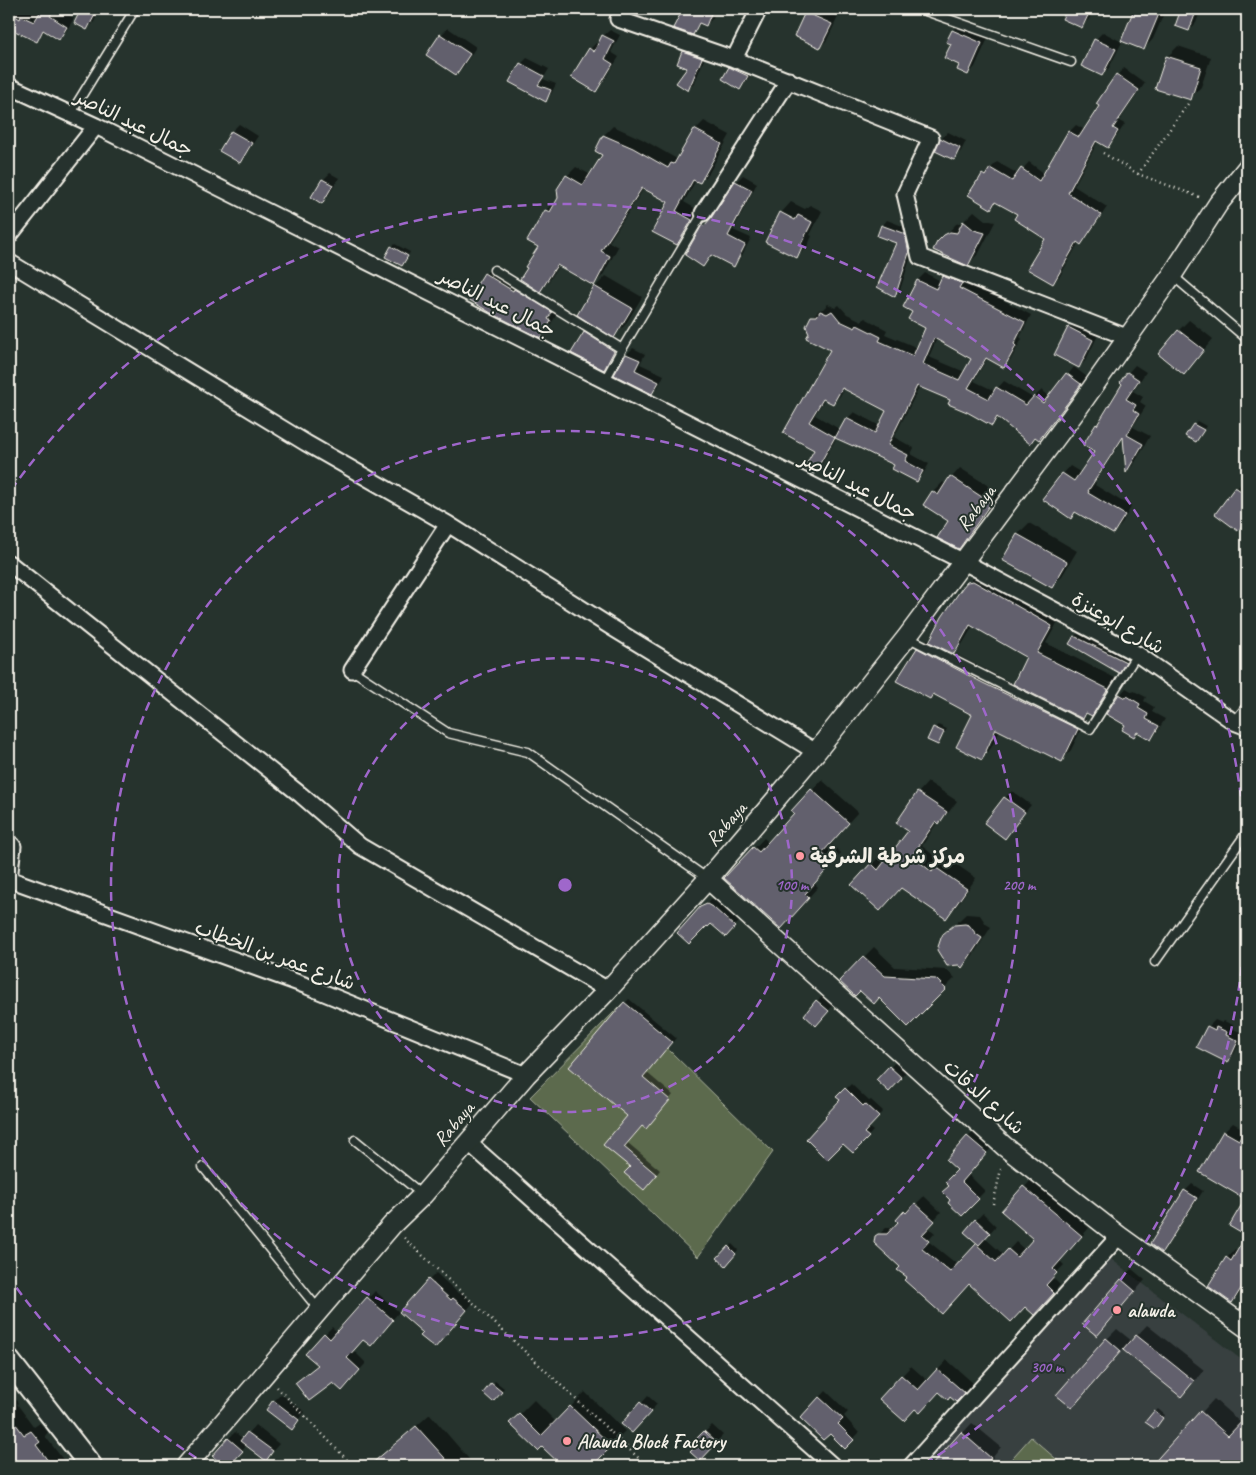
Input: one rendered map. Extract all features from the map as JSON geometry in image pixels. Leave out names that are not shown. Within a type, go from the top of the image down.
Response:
[{"type":"main road","points":[[9,1361],[91,1466]]},
{"type":"street","points":[[734,59],[760,9]]},
{"type":"street","points":[[618,19],[790,80],[931,138],[905,194],[920,257],[1129,338]]},
{"type":"street","points":[[703,213],[790,80]]},
{"type":"street","name":"جمال عبد الناصر","points":[[9,86],[96,126],[964,562]]},
{"type":"street","points":[[9,236],[96,126]]},
{"type":"street","name":"Rabaya","points":[[186,1466],[392,1225],[423,1195],[526,1075],[608,990],[708,879],[816,752],[964,562],[1129,338],[1218,204],[1247,168]]},
{"type":"street","points":[[9,262],[306,443],[448,524],[603,622],[816,752]]},
{"type":"street","points":[[352,670],[448,524]]},
{"type":"street","name":"شارع ابوعنزة","points":[[964,562],[1137,654],[1241,724]]},
{"type":"street","points":[[9,563],[301,795],[360,846],[608,990]]},
{"type":"street","points":[[9,842],[13,846],[9,879]]},
{"type":"street","name":"شارع عمر بن الخطاب","points":[[9,879],[307,986],[526,1075]]},
{"type":"street","name":"شارع الدقات","points":[[708,879],[1004,1146],[1119,1236],[1244,1319]]},
{"type":"street","points":[[468,1142],[833,1466]]},
{"type":"street","points":[[911,1466],[1119,1236]]},
{"type":"lane","points":[[71,114],[135,9]]},
{"type":"lane","points":[[920,9],[1071,62]]},
{"type":"lane","points":[[605,380],[703,213]]},
{"type":"lane","points":[[494,270],[622,349]]},
{"type":"lane","points":[[1172,275],[1247,339]]},
{"type":"lane","points":[[907,637],[1090,729],[1137,654]]},
{"type":"lane","points":[[352,670],[448,733],[528,752],[708,879]]},
{"type":"lane","points":[[1241,724],[1247,706]]},
{"type":"lane","points":[[1155,962],[1247,832]]},
{"type":"lane","points":[[355,1140],[423,1195]]},
{"type":"lane","points":[[203,1167],[318,1310]]},
{"type":"path","points":[[1138,174],[1180,112],[1190,101]]},
{"type":"path","points":[[1103,153],[1138,174],[1218,204]]},
{"type":"path","points":[[993,1204],[1004,1146]]},
{"type":"path","points":[[392,1225],[412,1246],[647,1466]]},
{"type":"path","points":[[265,1375],[353,1466]]},
{"type":"shaded area","name":"alawda","points":[[1107,1256],[1247,1364],[1247,1466],[912,1466]]},
{"type":"green space","points":[[622,1004],[773,1152],[698,1257],[530,1097]]},
{"type":"green space","points":[[1031,1437],[1064,1466],[1005,1466]]},
{"type":"building","points":[[42,9],[54,9],[50,16],[67,27],[59,40],[43,30],[37,42],[9,28],[9,12],[20,19],[21,16],[34,22]]},
{"type":"building","points":[[81,9],[98,9],[87,30],[74,23]]},
{"type":"building","points":[[683,9],[713,9],[706,26],[699,23],[693,35],[673,28]]},
{"type":"building","points":[[1067,9],[1091,9],[1082,28],[1062,19]]},
{"type":"building","points":[[1134,9],[1161,9],[1144,50],[1121,41]]},
{"type":"building","points":[[1181,9],[1197,9],[1189,31],[1175,26]]},
{"type":"building","points":[[805,12],[832,24],[820,48],[794,36]]},
{"type":"building","points":[[952,30],[982,43],[968,75],[957,70],[959,65],[944,58],[951,44],[946,42]]},
{"type":"building","points":[[440,34],[470,54],[456,75],[426,55]]},
{"type":"building","points":[[602,35],[614,41],[605,59],[613,64],[596,92],[571,77],[589,48],[594,52]]},
{"type":"building","points":[[1094,39],[1116,49],[1102,76],[1081,66]]},
{"type":"building","points":[[682,51],[702,58],[688,91],[676,83],[687,68],[677,64]]},
{"type":"building","points":[[1166,56],[1201,67],[1191,100],[1155,89]]},
{"type":"building","points":[[520,63],[544,76],[538,85],[551,90],[546,102],[509,82]]},
{"type":"building","points":[[729,67],[748,76],[740,90],[722,79]]},
{"type":"building","points":[[1116,74],[1139,90],[1113,128],[1118,131],[1108,148],[1096,141],[1068,193],[1101,215],[1081,245],[1077,242],[1053,284],[1027,269],[1045,239],[1014,219],[1017,214],[995,202],[991,209],[968,195],[982,174],[985,176],[990,168],[1012,181],[1021,168],[1039,181],[1068,131],[1079,137],[1099,106],[1096,104]]},
{"type":"building","points":[[694,129],[722,144],[700,183],[693,180],[676,211],[692,220],[677,245],[652,232],[668,202],[642,188],[601,251],[610,256],[594,286],[557,265],[540,292],[520,279],[527,268],[525,267],[538,247],[527,241],[545,210],[550,212],[558,198],[557,189],[566,175],[583,185],[602,155],[595,151],[603,135],[633,148],[668,168],[671,163],[674,164]]},
{"type":"building","points":[[231,131],[252,143],[240,163],[219,151]]},
{"type":"building","points":[[940,138],[960,148],[954,160],[935,151]]},
{"type":"building","points":[[322,179],[333,185],[322,204],[311,197]]},
{"type":"building","points":[[735,181],[752,190],[728,236],[745,245],[734,267],[711,255],[703,267],[685,255],[702,225],[704,226],[711,218]]},
{"type":"building","points":[[780,212],[795,220],[798,215],[812,222],[800,246],[802,247],[797,258],[765,242]]},
{"type":"building","points":[[963,221],[974,230],[985,233],[968,266],[933,250],[937,242],[944,235],[950,232],[957,233]]},
{"type":"building","points":[[881,225],[905,234],[909,253],[895,297],[877,287],[896,243],[877,236]]},
{"type":"building","points":[[391,246],[408,256],[402,266],[385,257]]},
{"type":"building","points":[[484,273],[552,312],[548,319],[551,321],[541,338],[491,313],[468,299]]},
{"type":"building","points":[[942,276],[962,283],[959,288],[1025,322],[1014,344],[1016,346],[1004,368],[986,358],[968,388],[989,399],[996,387],[1026,405],[1034,396],[1043,403],[1066,373],[1081,384],[1069,401],[1039,440],[1035,437],[1030,444],[997,417],[992,426],[948,404],[950,400],[917,386],[888,445],[908,455],[905,461],[923,471],[917,482],[892,469],[894,465],[835,438],[846,418],[875,433],[886,411],[842,388],[833,404],[823,399],[809,422],[835,437],[814,474],[804,468],[814,450],[783,433],[830,350],[806,338],[809,333],[806,326],[811,316],[817,316],[820,311],[827,314],[832,311],[840,321],[855,328],[857,325],[881,337],[879,341],[913,356],[925,328],[908,319],[912,312],[903,307],[917,280],[936,289]],"holes":[[[934,338],[971,359],[959,380],[923,364]]]},
{"type":"building","points":[[594,286],[632,308],[614,338],[577,315]]},
{"type":"building","points":[[1068,327],[1093,340],[1079,368],[1054,355]]},
{"type":"building","points":[[1178,330],[1204,350],[1184,375],[1158,354]]},
{"type":"building","points":[[584,332],[614,351],[604,370],[571,353]]},
{"type":"building","points":[[626,354],[640,360],[635,370],[659,382],[652,394],[614,375]]},
{"type":"building","points":[[1127,372],[1139,380],[1126,399],[1136,405],[1133,410],[1139,414],[1127,435],[1143,444],[1126,473],[1123,437],[1088,491],[1088,493],[1125,515],[1113,534],[1075,512],[1071,519],[1042,499],[1062,473],[1074,481],[1094,452],[1083,445],[1122,384],[1120,382]]},
{"type":"building","points":[[1193,424],[1204,430],[1196,442],[1185,436]]},
{"type":"building","points":[[950,476],[991,503],[959,549],[937,538],[948,521],[923,505],[932,491],[938,495]]},
{"type":"building","points":[[1235,487],[1247,495],[1247,519],[1238,531],[1215,514]]},
{"type":"building","points":[[1017,534],[1067,562],[1052,588],[1002,560]]},
{"type":"building","points":[[973,581],[1052,626],[1037,653],[1108,689],[1092,716],[1086,713],[1083,719],[1013,684],[1026,657],[970,625],[954,654],[929,642],[942,617],[962,588],[967,582]]},
{"type":"building","points":[[1074,636],[1126,662],[1119,673],[1069,644]]},
{"type":"building","points":[[917,648],[983,683],[1078,729],[1062,762],[996,729],[982,760],[956,747],[972,715],[933,694],[930,699],[896,681]]},
{"type":"building","points":[[1119,694],[1126,698],[1127,696],[1140,704],[1138,708],[1148,714],[1146,719],[1159,726],[1151,740],[1137,732],[1134,737],[1122,730],[1125,725],[1106,714]]},
{"type":"building","points":[[933,727],[944,732],[938,745],[927,740]]},
{"type":"building","points":[[811,789],[849,823],[822,853],[833,863],[805,894],[809,898],[781,929],[724,878],[753,847],[759,852],[794,813],[791,811]]},
{"type":"building","points":[[917,792],[947,812],[939,824],[936,821],[912,856],[932,872],[935,867],[967,889],[946,919],[901,888],[880,911],[851,885],[871,863],[878,870],[908,831],[896,823]]},
{"type":"building","points":[[1004,797],[1025,812],[1005,839],[984,823]]},
{"type":"building","points":[[707,904],[735,927],[726,937],[711,924],[689,944],[677,933],[700,907]]},
{"type":"building","points":[[954,925],[969,925],[982,938],[962,968],[959,965],[947,966],[937,950],[941,938]]},
{"type":"building","points":[[863,956],[885,976],[936,979],[946,989],[908,1027],[879,998],[874,1004],[860,991],[855,996],[839,981]]},
{"type":"building","points":[[816,1000],[829,1011],[816,1026],[804,1015]]},
{"type":"building","points":[[624,1002],[672,1042],[643,1077],[670,1100],[646,1129],[642,1126],[624,1147],[657,1175],[644,1190],[624,1173],[630,1167],[603,1145],[627,1116],[569,1067]]},
{"type":"building","points":[[1207,1026],[1215,1030],[1216,1027],[1227,1032],[1226,1035],[1238,1041],[1228,1063],[1196,1047]]},
{"type":"building","points":[[889,1066],[902,1078],[889,1092],[876,1080]]},
{"type":"building","points":[[845,1088],[863,1106],[865,1104],[879,1117],[864,1133],[869,1137],[853,1153],[843,1144],[827,1160],[806,1139],[840,1100],[836,1097]]},
{"type":"building","points":[[1247,1127],[1247,1279],[1232,1303],[1208,1286],[1226,1257],[1231,1261],[1246,1236],[1229,1226],[1245,1199],[1199,1172],[1223,1131],[1239,1140]]},
{"type":"building","points":[[967,1136],[987,1153],[962,1182],[979,1199],[962,1216],[948,1203],[950,1200],[942,1192],[949,1186],[945,1182],[957,1170],[946,1160]]},
{"type":"building","points":[[1023,1186],[1082,1236],[1053,1269],[1057,1273],[1046,1285],[1054,1293],[1034,1315],[1025,1307],[1011,1322],[969,1284],[942,1314],[904,1280],[907,1277],[897,1270],[900,1267],[874,1243],[875,1236],[887,1234],[898,1222],[896,1220],[904,1211],[906,1213],[915,1203],[935,1221],[922,1235],[929,1241],[922,1249],[950,1272],[976,1244],[996,1262],[1008,1249],[1017,1257],[1033,1239],[1001,1211]]},
{"type":"building","points":[[1184,1190],[1197,1198],[1162,1253],[1150,1244]]},
{"type":"building","points":[[975,1219],[990,1233],[979,1245],[964,1232]]},
{"type":"building","points":[[728,1246],[736,1254],[726,1266],[717,1258]]},
{"type":"building","points":[[428,1279],[451,1300],[453,1298],[467,1310],[435,1348],[420,1336],[423,1333],[399,1312]]},
{"type":"building","points":[[1121,1279],[1135,1291],[1097,1336],[1082,1324]]},
{"type":"building","points":[[367,1297],[393,1320],[371,1346],[363,1340],[347,1358],[360,1370],[342,1391],[333,1383],[309,1401],[295,1383],[318,1365],[305,1354],[324,1333],[330,1339]]},
{"type":"building","points":[[1136,1335],[1194,1381],[1181,1397],[1123,1350]]},
{"type":"building","points":[[1106,1338],[1121,1351],[1072,1408],[1056,1395]]},
{"type":"building","points":[[937,1369],[965,1393],[956,1402],[950,1397],[948,1400],[939,1392],[920,1413],[915,1409],[904,1421],[879,1399],[901,1375],[918,1390]]},
{"type":"building","points":[[491,1383],[502,1392],[493,1402],[483,1393]]},
{"type":"building","points":[[819,1397],[843,1419],[838,1424],[854,1440],[845,1449],[830,1434],[823,1440],[800,1418]]},
{"type":"building","points":[[273,1400],[299,1420],[292,1430],[266,1410]]},
{"type":"building","points":[[640,1402],[651,1412],[632,1433],[621,1424]]},
{"type":"building","name":"Alawda Block Factory","points":[[570,1406],[612,1446],[592,1466],[562,1466],[542,1447],[538,1451],[509,1423],[519,1414],[541,1436]]},
{"type":"building","points":[[1154,1411],[1163,1418],[1155,1429],[1145,1422]]},
{"type":"building","points":[[1200,1411],[1228,1436],[1247,1416],[1247,1466],[1151,1466]]},
{"type":"building","points":[[9,1415],[24,1435],[31,1431],[40,1442],[36,1445],[52,1466],[9,1466]]},
{"type":"building","points":[[416,1426],[452,1466],[369,1466]]},
{"type":"building","points":[[704,1431],[717,1443],[700,1461],[690,1452],[699,1443],[695,1440]]},
{"type":"building","points":[[247,1432],[273,1451],[266,1461],[240,1441]]},
{"type":"building","points":[[961,1432],[991,1458],[984,1466],[931,1466]]},
{"type":"building","points":[[228,1438],[243,1451],[229,1466],[224,1466],[212,1456]]},
{"type":"place","name":"مركز شرطة الشرقية","points":[[800,856]]},
{"type":"place","name":"alawda","points":[[1117,1310]]},
{"type":"place","name":"Alawda Block Factory","points":[[567,1441]]}]
